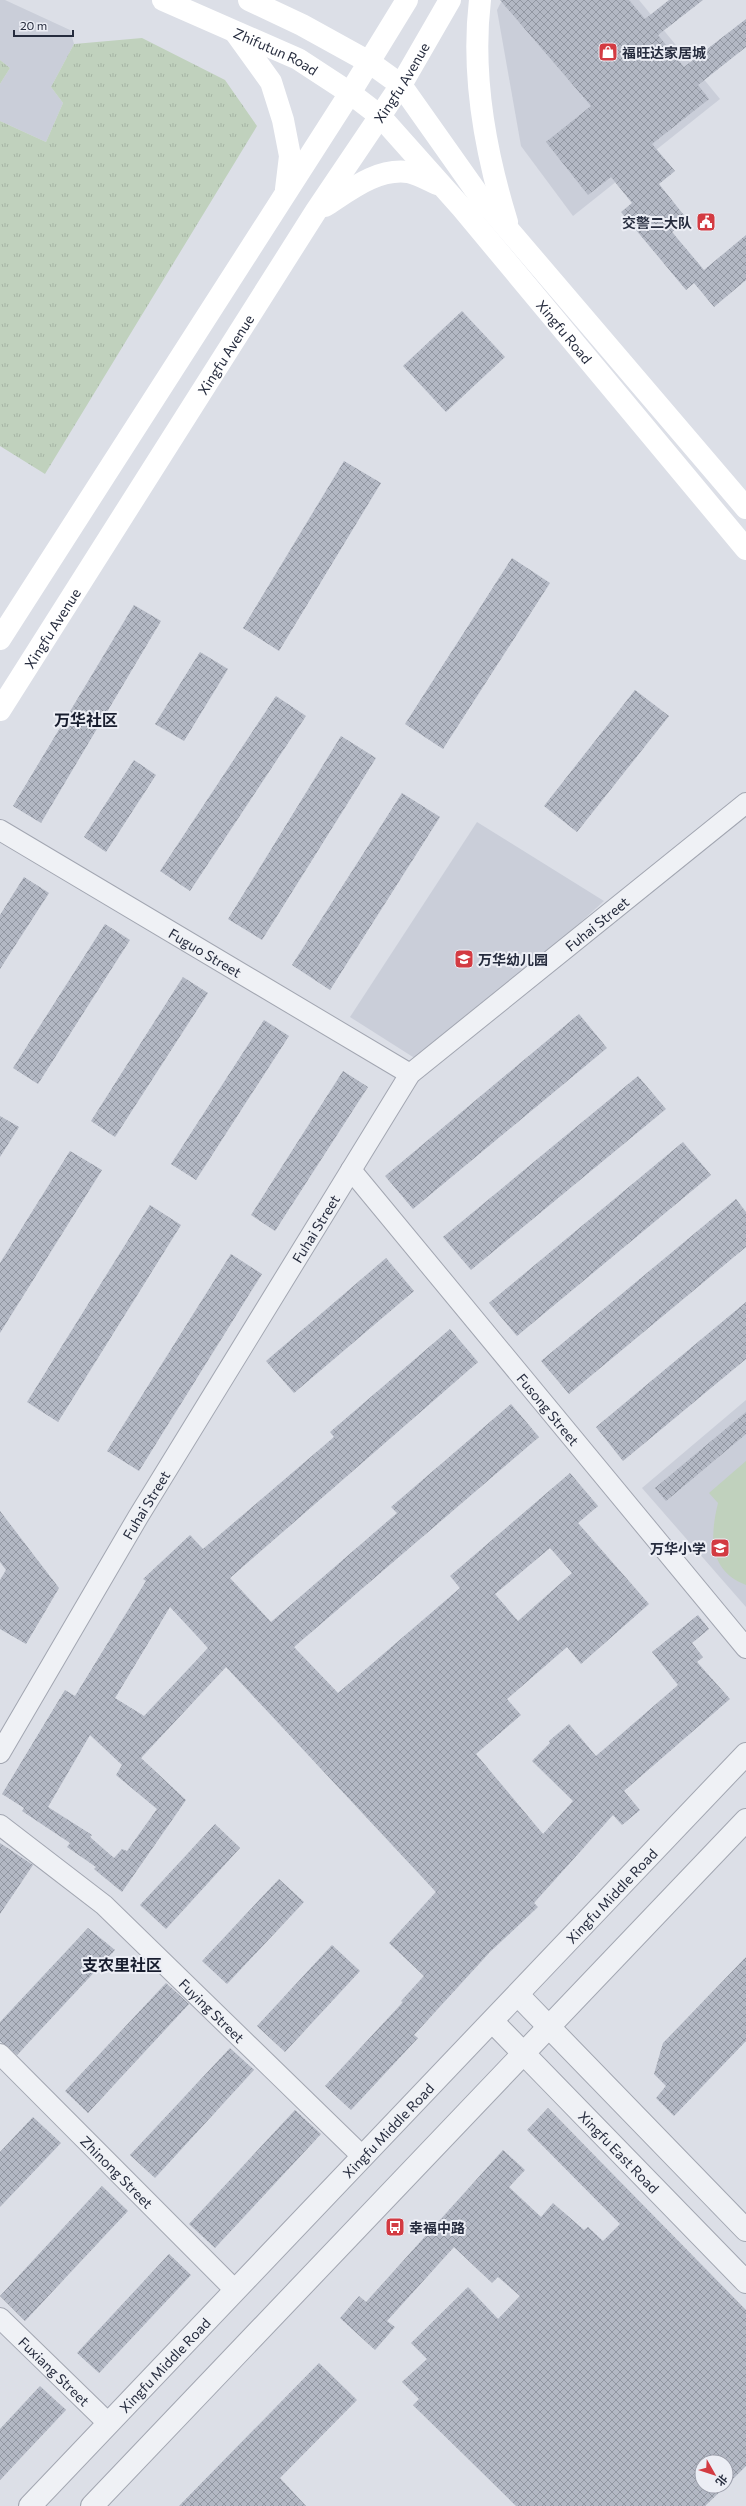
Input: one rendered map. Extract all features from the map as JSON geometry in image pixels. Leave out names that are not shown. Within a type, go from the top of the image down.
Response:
[{"type":"main road","name":"Zhifutun Road","points":[[163,0],[233,29],[298,59],[350,93],[380,116]]},
{"type":"main road","points":[[249,0],[302,25],[369,62],[401,85]]},
{"type":"main road","points":[[0,639],[286,194],[407,0]]},
{"type":"main road","name":"Xingfu Avenue","points":[[0,710],[316,211],[401,85],[450,0]]},
{"type":"main road","points":[[480,0],[477,54],[484,132],[494,179],[510,231]]},
{"type":"main road","points":[[233,29],[271,82],[281,113],[290,156],[286,194]]},
{"type":"main road","name":"Xingfu Road","points":[[401,85],[478,194],[746,508]]},
{"type":"main road","name":"Xingfu Road","points":[[380,116],[440,185],[746,549]]},
{"type":"main road","points":[[316,211],[357,184],[384,173],[409,172],[440,185]]},
{"type":"street","name":"Fuhai Street","points":[[0,1753],[138,1518],[410,1074],[746,803]]},
{"type":"street","name":"Fuguo Street","points":[[0,830],[410,1074]]},
{"type":"street","name":"Fusong Street","points":[[351,1170],[746,1648]]},
{"type":"street","name":"Xingfu Middle Road","points":[[30,2506],[234,2290],[493,2022],[746,1754]]},
{"type":"street","points":[[92,2506],[746,1820]]},
{"type":"street","name":"Fuying Street","points":[[0,1825],[104,1905],[363,2157]]},
{"type":"street","points":[[518,1995],[746,2230]]},
{"type":"street","name":"Xingfu East Road","points":[[493,2022],[746,2282]]},
{"type":"street","name":"Zhinong Street","points":[[0,2054],[234,2290]]},
{"type":"street","name":"Fuxiang Street","points":[[0,2318],[108,2424]]},
{"type":"shaded area","points":[[0,0],[5,0],[70,30],[74,44],[51,87],[63,103],[46,142],[0,121],[0,84],[10,68],[0,60]]},
{"type":"shaded area","name":"福旺达家居城","points":[[502,0],[639,0],[720,99],[573,216],[521,146],[497,10]]},
{"type":"shaded area","name":"万华幼儿园","points":[[477,822],[604,901],[424,1064],[350,1017]]},
{"type":"shaded area","name":"万华小学","points":[[746,1400],[746,1607],[642,1488]]},
{"type":"green space","points":[[142,38],[225,80],[257,126],[45,474],[0,446],[0,121],[46,142],[63,103],[51,87],[74,44]]},
{"type":"green space","points":[[0,60],[10,68],[0,84]]},
{"type":"green space","points":[[746,1461],[746,1585],[734,1579],[724,1570],[718,1561],[713,1539],[715,1515],[718,1503],[709,1493]]},
{"type":"building","name":"福旺达家居城","points":[[500,0],[629,0],[645,19],[669,0],[703,0],[658,35],[684,67],[746,19],[746,47],[698,85],[709,99],[652,144],[675,171],[659,184],[687,219],[672,232],[704,270],[746,235],[746,280],[714,307],[694,283],[686,290],[621,212],[632,203],[611,177],[588,195],[546,142],[591,106]]},
{"type":"building","points":[[462,311],[505,357],[446,412],[403,366]]},
{"type":"building","points":[[344,461],[381,483],[279,651],[243,628]]},
{"type":"building","points":[[512,558],[550,583],[443,749],[405,724]]},
{"type":"building","points":[[134,605],[161,621],[41,823],[13,806]]},
{"type":"building","points":[[200,652],[228,669],[184,741],[155,724]]},
{"type":"building","points":[[635,690],[669,716],[577,832],[544,806]]},
{"type":"building","points":[[276,696],[306,716],[190,891],[160,871]]},
{"type":"building","points":[[341,736],[376,758],[262,940],[228,919]]},
{"type":"building","points":[[134,760],[156,775],[106,852],[84,837]]},
{"type":"building","points":[[402,793],[440,817],[330,990],[292,965]]},
{"type":"building","points":[[24,877],[49,893],[0,969],[0,915]]},
{"type":"building","points":[[105,924],[130,940],[38,1084],[13,1068]]},
{"type":"building","points":[[183,977],[208,993],[115,1137],[91,1121]]},
{"type":"building","points":[[579,1014],[607,1048],[413,1209],[385,1176]]},
{"type":"building","points":[[264,1020],[289,1036],[196,1180],[171,1164]]},
{"type":"building","points":[[343,1071],[368,1087],[275,1231],[251,1215]]},
{"type":"building","points":[[638,1076],[666,1109],[471,1270],[443,1237]]},
{"type":"building","points":[[0,1116],[19,1127],[0,1157]]},
{"type":"building","points":[[683,1142],[711,1175],[517,1336],[489,1303]]},
{"type":"building","points":[[70,1151],[102,1170],[0,1333],[0,1263]]},
{"type":"building","points":[[736,1199],[746,1212],[746,1247],[569,1394],[541,1361]]},
{"type":"building","points":[[150,1205],[181,1225],[58,1422],[27,1402]]},
{"type":"building","points":[[231,1254],[262,1274],[139,1471],[107,1451]]},
{"type":"building","points":[[386,1258],[414,1291],[294,1393],[266,1361]]},
{"type":"building","points":[[746,1302],[746,1359],[623,1461],[596,1427]]},
{"type":"building","points":[[450,1329],[478,1362],[230,1578],[271,1622],[397,1513],[391,1507],[511,1404],[539,1437],[294,1647],[338,1693],[460,1588],[450,1576],[570,1473],[598,1506],[578,1523],[649,1604],[581,1664],[567,1647],[507,1699],[521,1715],[476,1754],[543,1834],[573,1801],[532,1761],[550,1743],[549,1741],[569,1724],[596,1756],[678,1685],[652,1652],[698,1615],[709,1629],[692,1643],[703,1657],[697,1662],[730,1699],[624,1791],[640,1810],[622,1825],[613,1815],[534,1903],[538,1907],[490,1952],[414,2035],[418,2038],[351,2110],[325,2086],[403,2002],[401,2001],[424,1976],[389,1943],[436,1892],[226,1667],[141,1758],[186,1800],[122,1892],[94,1869],[96,1867],[67,1847],[70,1843],[22,1811],[24,1808],[2,1794],[65,1690],[75,1696],[146,1581],[143,1579],[190,1535],[203,1549],[334,1437],[330,1432]],"holes":[[[550,1548],[572,1573],[518,1621],[495,1594]],[[170,1607],[208,1648],[144,1716],[115,1698]],[[90,1735],[122,1765],[116,1775],[157,1809],[127,1851],[122,1849],[114,1858],[90,1837],[92,1835],[48,1807]]]},
{"type":"building","points":[[746,1412],[746,1434],[666,1501],[655,1488]]},
{"type":"building","points":[[0,1511],[59,1588],[26,1644],[0,1629],[0,1580],[6,1570],[0,1562]]},
{"type":"building","points":[[215,1824],[240,1848],[166,1929],[140,1905]]},
{"type":"building","points":[[0,1843],[33,1865],[0,1914]]},
{"type":"building","points":[[279,1879],[304,1902],[227,1984],[202,1961]]},
{"type":"building","points":[[88,1928],[115,1950],[17,2055],[0,2041],[0,2022]]},
{"type":"building","points":[[332,1945],[360,1971],[285,2052],[257,2026]]},
{"type":"building","points":[[746,1957],[746,2041],[674,2116],[656,2098],[666,2086],[654,2074],[663,2043]]},
{"type":"building","points":[[166,1983],[189,2004],[88,2113],[65,2091]]},
{"type":"building","points":[[230,2048],[254,2070],[155,2178],[130,2155]]},
{"type":"building","points":[[548,2108],[746,2310],[746,2466],[734,2478],[734,2454],[694,2454],[694,2494],[718,2494],[705,2506],[516,2506],[413,2405],[419,2399],[402,2382],[427,2359],[411,2343],[468,2287],[498,2319],[520,2296],[498,2277],[492,2283],[454,2247],[387,2321],[395,2327],[375,2350],[340,2318],[359,2296],[366,2302],[503,2150],[525,2170],[509,2187],[541,2217],[553,2203],[584,2230],[588,2227],[603,2241],[620,2224],[527,2130]]},
{"type":"building","points":[[295,2110],[321,2134],[215,2248],[189,2224]]},
{"type":"building","points":[[33,2117],[61,2143],[0,2207],[0,2152]]},
{"type":"building","points":[[102,2186],[128,2211],[25,2321],[0,2296]]},
{"type":"building","points":[[169,2254],[191,2275],[99,2373],[77,2353]]},
{"type":"building","points":[[319,2363],[357,2400],[280,2478],[306,2506],[179,2506]]},
{"type":"building","points":[[40,2386],[66,2410],[0,2480],[0,2429]]},
{"type":"place","name":"福旺达家居城","points":[[608,52]]},
{"type":"place","name":"交警二大队","points":[[706,222]]},
{"type":"place","name":"万华幼儿园","points":[[464,959]]},
{"type":"place","name":"万华小学","points":[[720,1548]]},
{"type":"place","name":"幸福中路","points":[[395,2227]]},
{"type":"district","name":"万华社区","points":[[86,719]]},
{"type":"district","name":"支农里社区","points":[[122,1964]]}]
